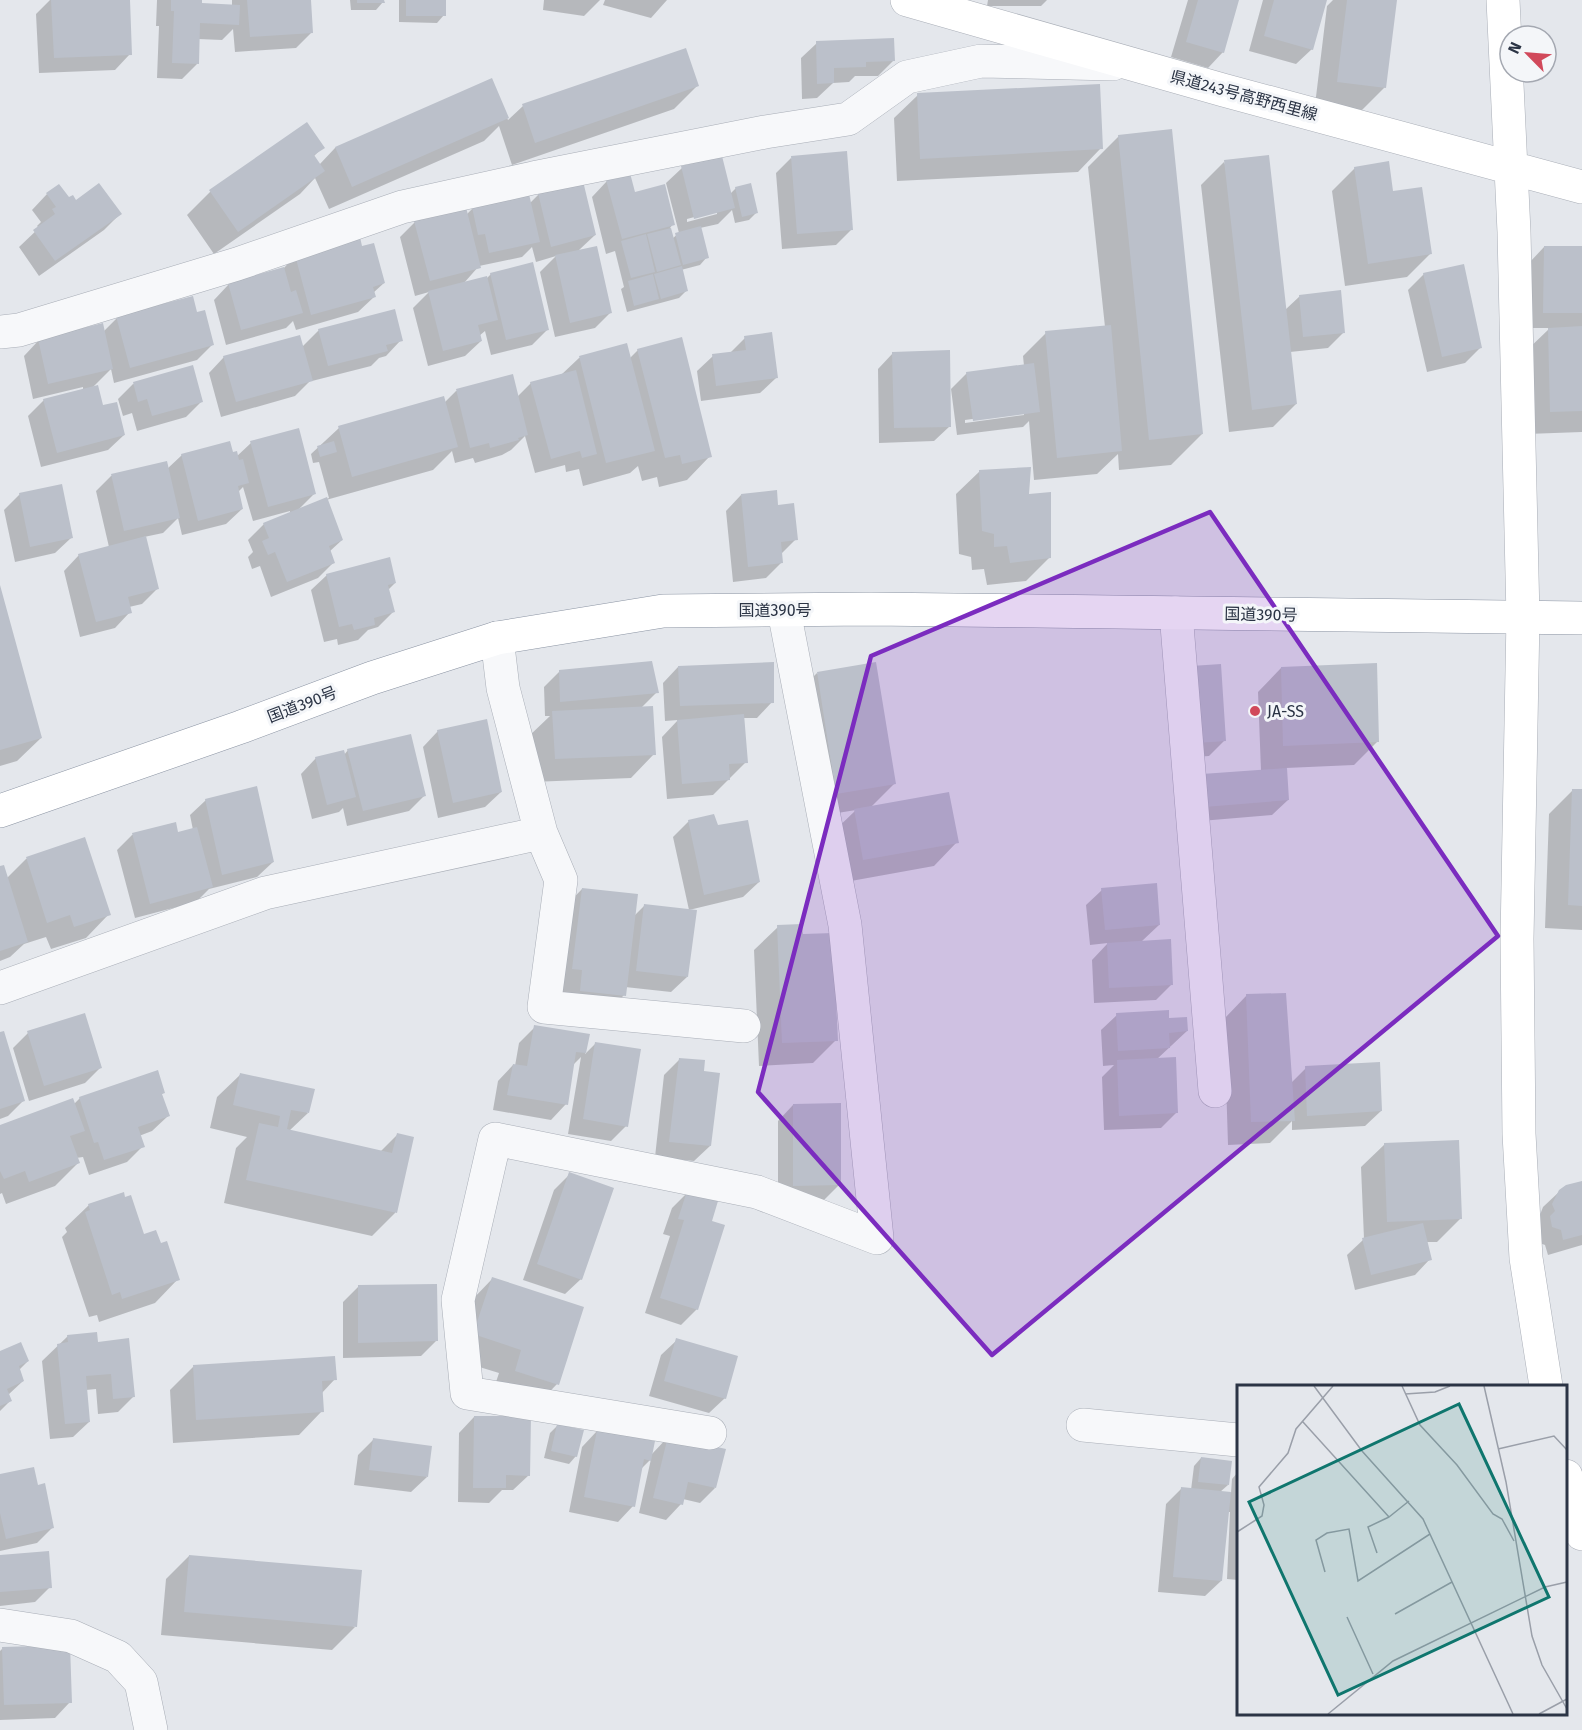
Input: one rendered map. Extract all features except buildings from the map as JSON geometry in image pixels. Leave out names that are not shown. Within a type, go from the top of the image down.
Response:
[{"type":"main road","name":"県道243号高野西里線","points":[[908,0],[1134,65],[1582,187]]},
{"type":"main road","points":[[1503,0],[1511,167],[1523,617],[1517,939],[1519,1134],[1526,1258],[1546,1385]]},
{"type":"main road","name":"国道390号","points":[[0,811],[372,678],[497,638],[663,611],[871,609],[1582,618]]},
{"type":"main road","points":[[1567,1480],[1582,1534]]},
{"type":"street","points":[[0,332],[19,330],[237,264],[402,207],[753,134],[848,119],[907,77],[981,61],[1134,65]]},
{"type":"street","points":[[710,1433],[467,1393],[458,1300],[495,1139],[758,1192],[876,1238],[845,925],[784,611]]},
{"type":"street","points":[[1176,613],[1215,1091]]},
{"type":"street","points":[[497,638],[503,688],[541,833],[561,880],[544,1008],[744,1026]]},
{"type":"street","points":[[0,987],[264,893],[541,833]]},
{"type":"street","points":[[1083,1425],[1237,1440]]},
{"type":"street","points":[[0,1625],[71,1636],[118,1657],[141,1682],[151,1730]]},
{"type":"highlighted area","points":[[1210,512],[1498,936],[992,1355],[758,1092],[871,656]]},
{"type":"place","name":"JA-SS","points":[[1255,711]]}]
